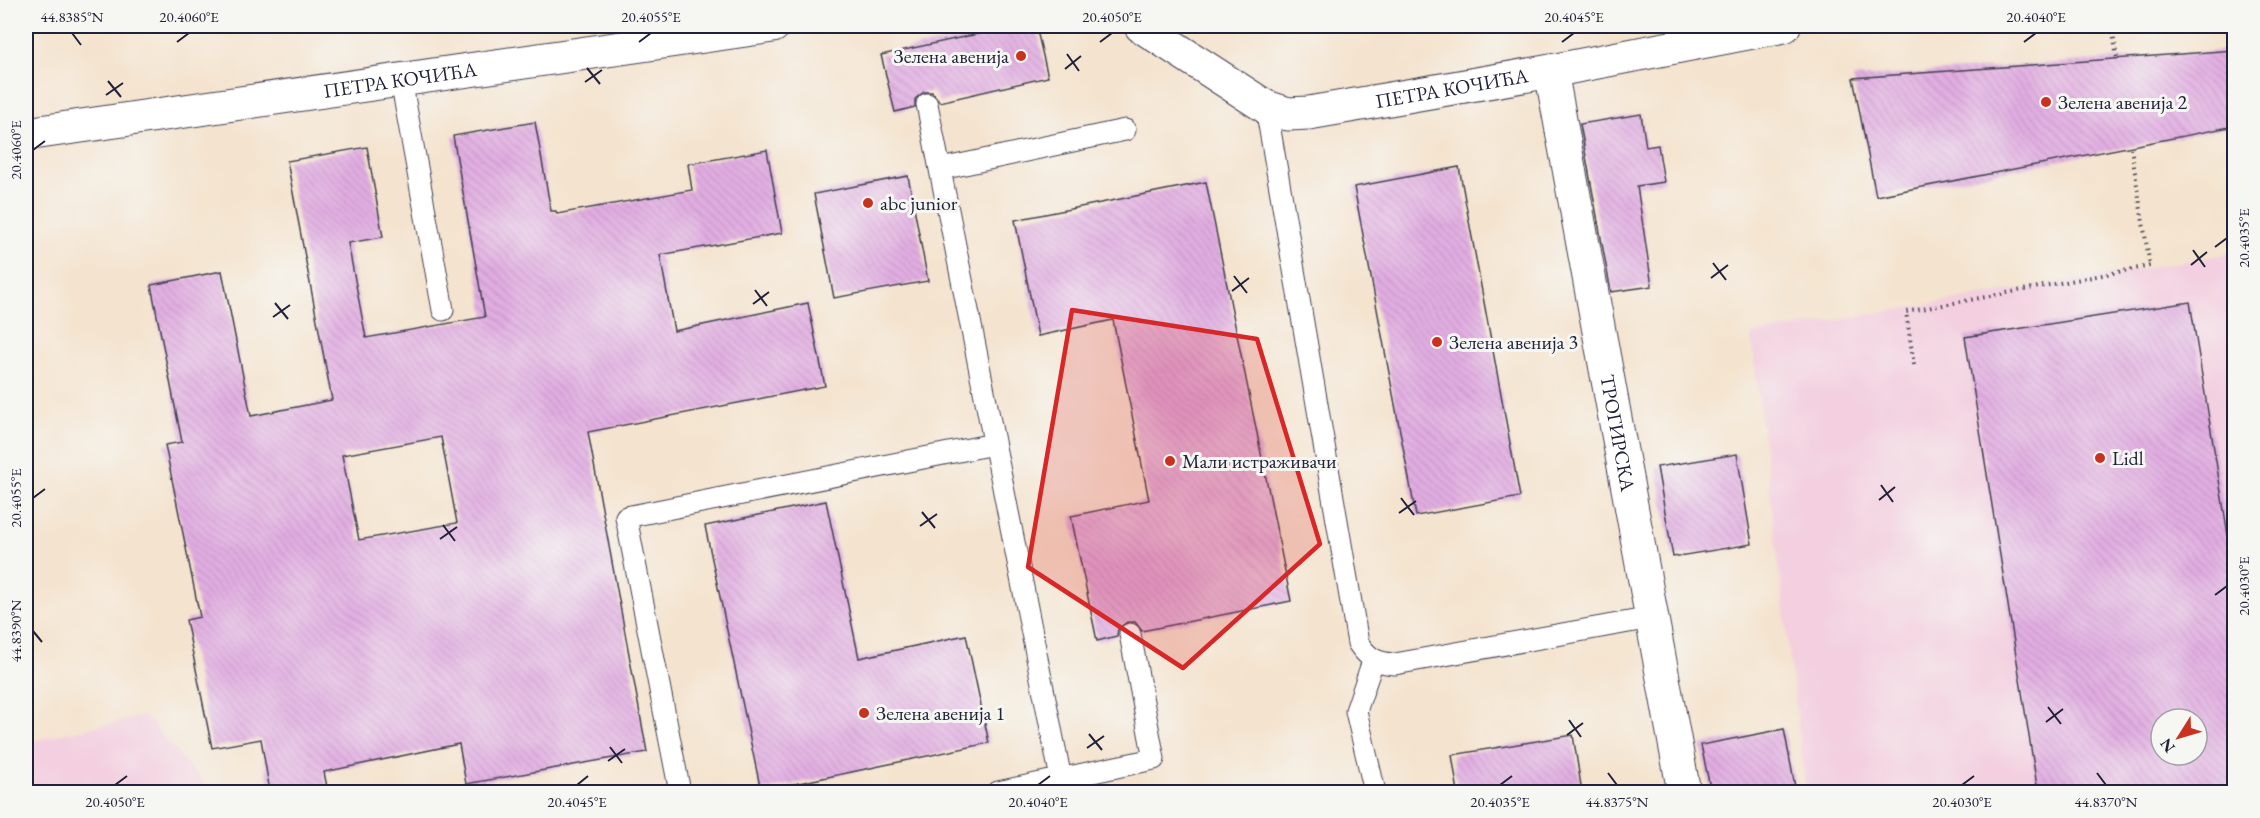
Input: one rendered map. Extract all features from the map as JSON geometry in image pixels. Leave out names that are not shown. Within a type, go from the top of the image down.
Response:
[{"type":"street","name":"ПЕТРА КОЧИЋА","points":[[26,134],[773,26]]},
{"type":"street","name":"ПЕТРА КОЧИЋА","points":[[1141,26],[1266,107],[1288,114],[1310,113],[1551,71],[1784,26]]},
{"type":"street","name":"ТРОГИРСКА","points":[[1551,71],[1684,792]]},
{"type":"lane","points":[[401,80],[443,310]]},
{"type":"lane","points":[[927,104],[1061,779]]},
{"type":"lane","points":[[1266,107],[1358,643],[1373,661],[1395,664],[1651,618]]},
{"type":"lane","points":[[940,169],[1125,130]]},
{"type":"lane","points":[[680,792],[626,517],[994,444]]},
{"type":"lane","points":[[998,792],[1154,759],[1130,634]]},
{"type":"lane","points":[[1373,661],[1356,711],[1375,792]]},
{"type":"path","points":[[2112,26],[2117,59]]},
{"type":"path","points":[[1914,365],[1906,312],[2150,266],[2131,148]]},
{"type":"highlighted area","points":[[1072,310],[1257,339],[1320,544],[1183,668],[1028,567]]},
{"type":"shaded area","points":[[2232,253],[2234,269],[2234,792],[1806,792],[1751,335]]},
{"type":"shaded area","points":[[145,716],[212,792],[26,792],[26,742]]},
{"type":"building","points":[[1014,26],[1036,26],[1048,77],[940,102],[932,92],[924,92],[915,99],[915,107],[895,112],[881,55]]},
{"type":"building","name":"Зелена авенија 2","points":[[2235,50],[2235,126],[1876,196],[1853,78]]},
{"type":"building","points":[[1641,114],[1646,147],[1658,145],[1664,182],[1637,186],[1652,286],[1611,292],[1580,124]]},
{"type":"building","points":[[535,122],[551,211],[556,211],[557,214],[692,190],[688,164],[767,150],[782,233],[660,255],[674,331],[808,303],[825,386],[588,432],[647,752],[466,784],[459,744],[324,772],[328,792],[270,792],[261,739],[212,748],[186,620],[200,617],[165,445],[182,442],[151,285],[222,271],[251,416],[332,400],[287,161],[367,147],[383,237],[348,243],[366,338],[485,317],[453,136]],"holes":[[[441,437],[457,523],[359,540],[342,455]]]},
{"type":"building","name":"Зелена авенија 3","points":[[1459,167],[1520,497],[1416,516],[1354,187]]},
{"type":"building","points":[[908,176],[928,281],[834,298],[814,194]]},
{"type":"building","points":[[1206,182],[1291,601],[1142,631],[1135,622],[1127,622],[1118,629],[1117,636],[1097,641],[1071,516],[1149,500],[1113,320],[1038,336],[1015,220]]},
{"type":"building","name":"Lidl","points":[[2190,302],[2235,578],[2235,787],[2202,792],[2038,792],[1965,337]]},
{"type":"building","points":[[1737,454],[1752,544],[1673,557],[1657,467]]},
{"type":"building","points":[[826,501],[859,658],[966,635],[989,743],[761,791],[705,526]]},
{"type":"building","points":[[1784,729],[1796,792],[1711,792],[1701,745]]},
{"type":"building","points":[[1573,735],[1582,792],[1458,792],[1452,755]]},
{"type":"place","name":"Зелена авенија","points":[[1021,56]]},
{"type":"place","name":"Зелена авенија 2","points":[[2046,102]]},
{"type":"place","name":"abc junior","points":[[868,203]]},
{"type":"place","name":"Зелена авенија 3","points":[[1437,342]]},
{"type":"place","name":"Lidl","points":[[2100,458]]},
{"type":"place","name":"Мали истраживачи","points":[[1170,461]]},
{"type":"place","name":"Зелена авенија 1","points":[[864,713]]}]
